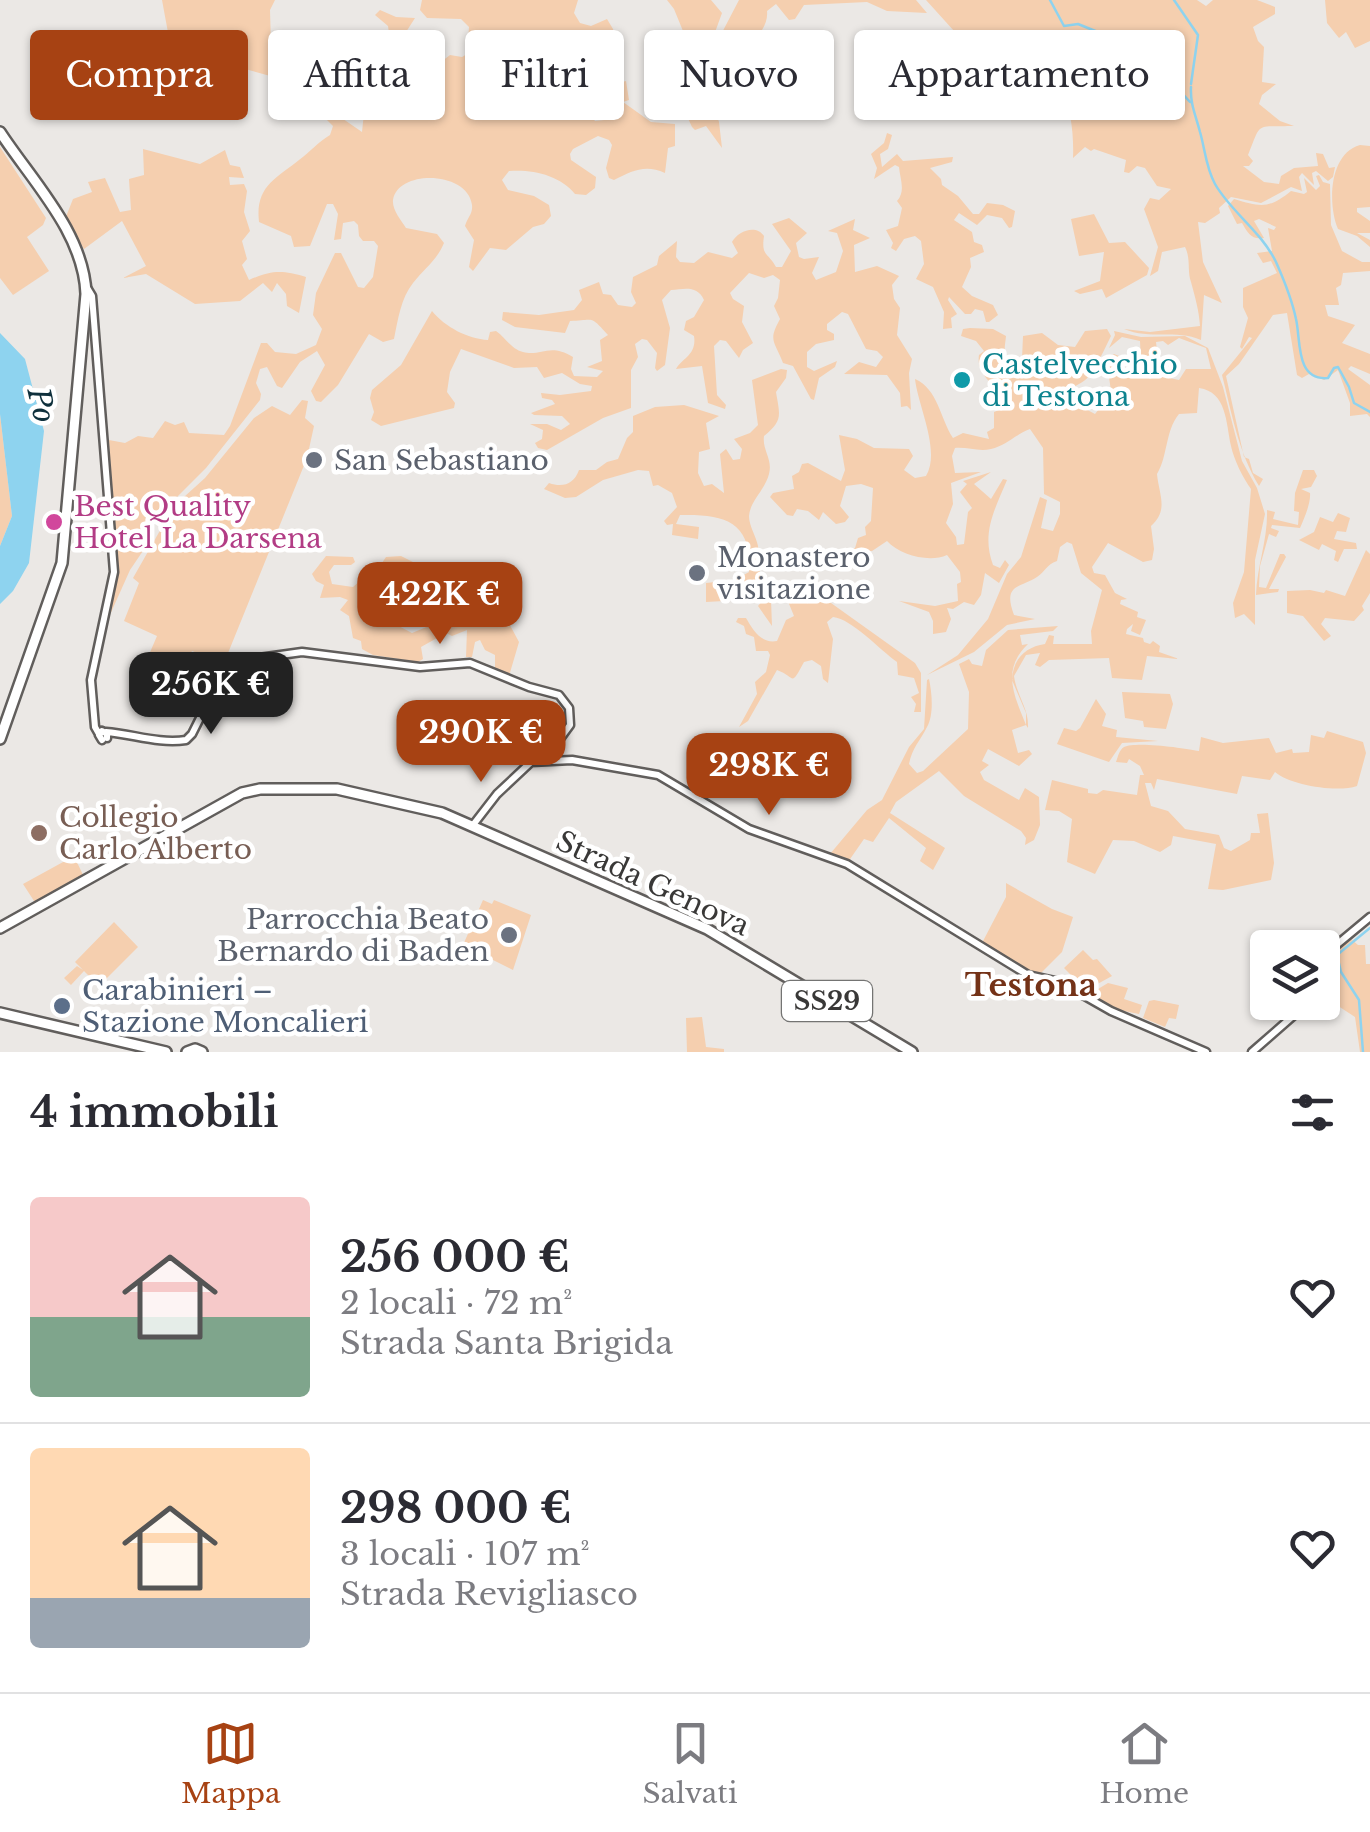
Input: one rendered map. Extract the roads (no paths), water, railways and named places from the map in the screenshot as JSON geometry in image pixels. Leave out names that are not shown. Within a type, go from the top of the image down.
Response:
[{"type":"main road","points":[[0,132],[73,240],[86,286],[62,563],[1,735]]},
{"type":"main road","name":"Strada Genova","points":[[0,928],[242,793],[320,788],[442,812],[707,929],[912,1052]]},
{"type":"main road","points":[[0,1011],[166,1052]]},
{"type":"main road","points":[[189,1052],[202,1052]]},
{"type":"street","points":[[86,286],[93,304],[114,572],[92,680],[95,723],[104,734],[150,741],[186,740],[220,678],[258,658],[290,652],[420,667],[470,663],[529,687],[550,691],[564,699],[570,725],[540,756]]},
{"type":"street","points":[[473,825],[506,784],[531,762],[530,754],[658,775],[749,829],[847,864],[1028,975],[1060,982],[1111,1011],[1206,1052]]},
{"type":"street","points":[[1340,942],[1370,917]]},
{"type":"street","points":[[1252,1052],[1288,1020]]},
{"type":"water","points":[[0,333],[25,359],[44,431],[29,563],[13,591],[0,604],[0,546],[12,516],[0,414]]},
{"type":"waterway","points":[[1050,0],[1064,26],[1078,24],[1125,43],[1152,72],[1190,102]]},
{"type":"waterway","points":[[1174,0],[1198,35],[1191,84]]},
{"type":"waterway","points":[[1191,87],[1212,178],[1276,262],[1288,290],[1305,366],[1317,377],[1328,378],[1338,367],[1354,403],[1370,412]]},
{"type":"waterway","points":[[1363,1052],[1359,1000],[1341,972],[1337,955],[1370,928]]},
{"type":"place","name":"Castelvecchio di Testona","points":[[962,380]]},
{"type":"place","name":"San Sebastiano","points":[[314,460]]},
{"type":"place","name":"Best Quality Hotel La Darsena","points":[[54,522]]},
{"type":"place","name":"Monastero visitazione","points":[[697,573]]},
{"type":"place","name":"Collegio Carlo Alberto","points":[[39,833]]},
{"type":"place","name":"Parrocchia Beato Bernardo di Baden","points":[[509,935]]},
{"type":"place","name":"Carabinieri – Stazione Moncalieri","points":[[62,1006]]},
{"type":"district","name":"Testona","points":[[1031,985]]},
{"type":"water label","name":"Po","points":[[41,405]]}]
